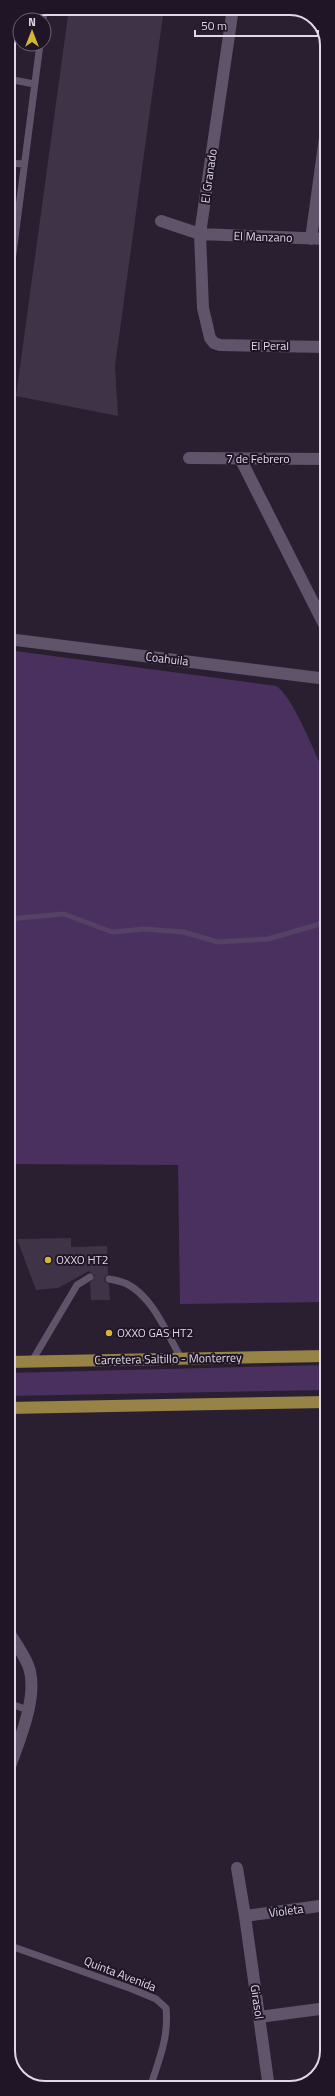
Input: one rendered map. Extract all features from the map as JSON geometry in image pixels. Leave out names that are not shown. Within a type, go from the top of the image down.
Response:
[{"type":"main road","name":"Carretera Saltillo - Monterrey","points":[[15,1362],[320,1356]]},
{"type":"main road","points":[[15,1408],[320,1402]]},
{"type":"street","name":"El Granado","points":[[214,343],[208,331],[203,308],[200,234],[232,15]]},
{"type":"street","points":[[311,239],[320,174]]},
{"type":"street","name":"El Manzano","points":[[161,221],[200,234],[320,239]]},
{"type":"street","name":"El Peral","points":[[214,343],[228,346],[320,347]]},
{"type":"street","name":"7 de Febrero","points":[[188,458],[241,460],[320,459]]},
{"type":"street","points":[[241,460],[320,616]]},
{"type":"street","name":"Coahuila","points":[[15,640],[320,678]]},
{"type":"street","points":[[15,1642],[29,1666],[31,1681],[28,1710],[15,1750]]},
{"type":"street","name":"Girasol","points":[[237,1868],[245,1916],[267,2081]]},
{"type":"street","name":"Violeta","points":[[245,1916],[320,1906]]},
{"type":"street","points":[[259,2017],[320,2009]]},
{"type":"lane","points":[[15,221],[39,52]]},
{"type":"lane","points":[[15,80],[34,84]]},
{"type":"lane","points":[[15,163],[24,164]]},
{"type":"lane","points":[[32,1361],[77,1285],[90,1277]]},
{"type":"lane","points":[[108,1279],[126,1284],[140,1293],[155,1313],[181,1358]]},
{"type":"lane","points":[[15,1705],[28,1710]]},
{"type":"lane","name":"Quinta Avenida","points":[[15,1947],[132,1989],[156,1999],[166,2008],[168,2026],[152,2081]]},
{"type":"shaded area","points":[[15,651],[276,686],[289,701],[297,714],[320,764],[320,1302],[180,1304],[178,1165],[15,1164]]},
{"type":"shaded area","points":[[320,1365],[320,1390],[15,1396],[15,1373]]},
{"type":"building","points":[[68,15],[163,15],[115,366],[118,416],[16,396]]},
{"type":"building","name":"OXXO HT2","points":[[71,1238],[71,1247],[107,1246],[108,1274],[104,1278],[105,1282],[109,1284],[110,1300],[91,1300],[90,1283],[95,1276],[89,1271],[58,1288],[36,1290],[17,1239]]},
{"type":"waterway","points":[[15,918],[64,914],[112,932],[145,929],[183,932],[218,942],[268,939],[320,924]]},
{"type":"place","name":"OXXO HT2","points":[[48,1260]]},
{"type":"place","name":"OXXO GAS HT2","points":[[109,1333]]}]
